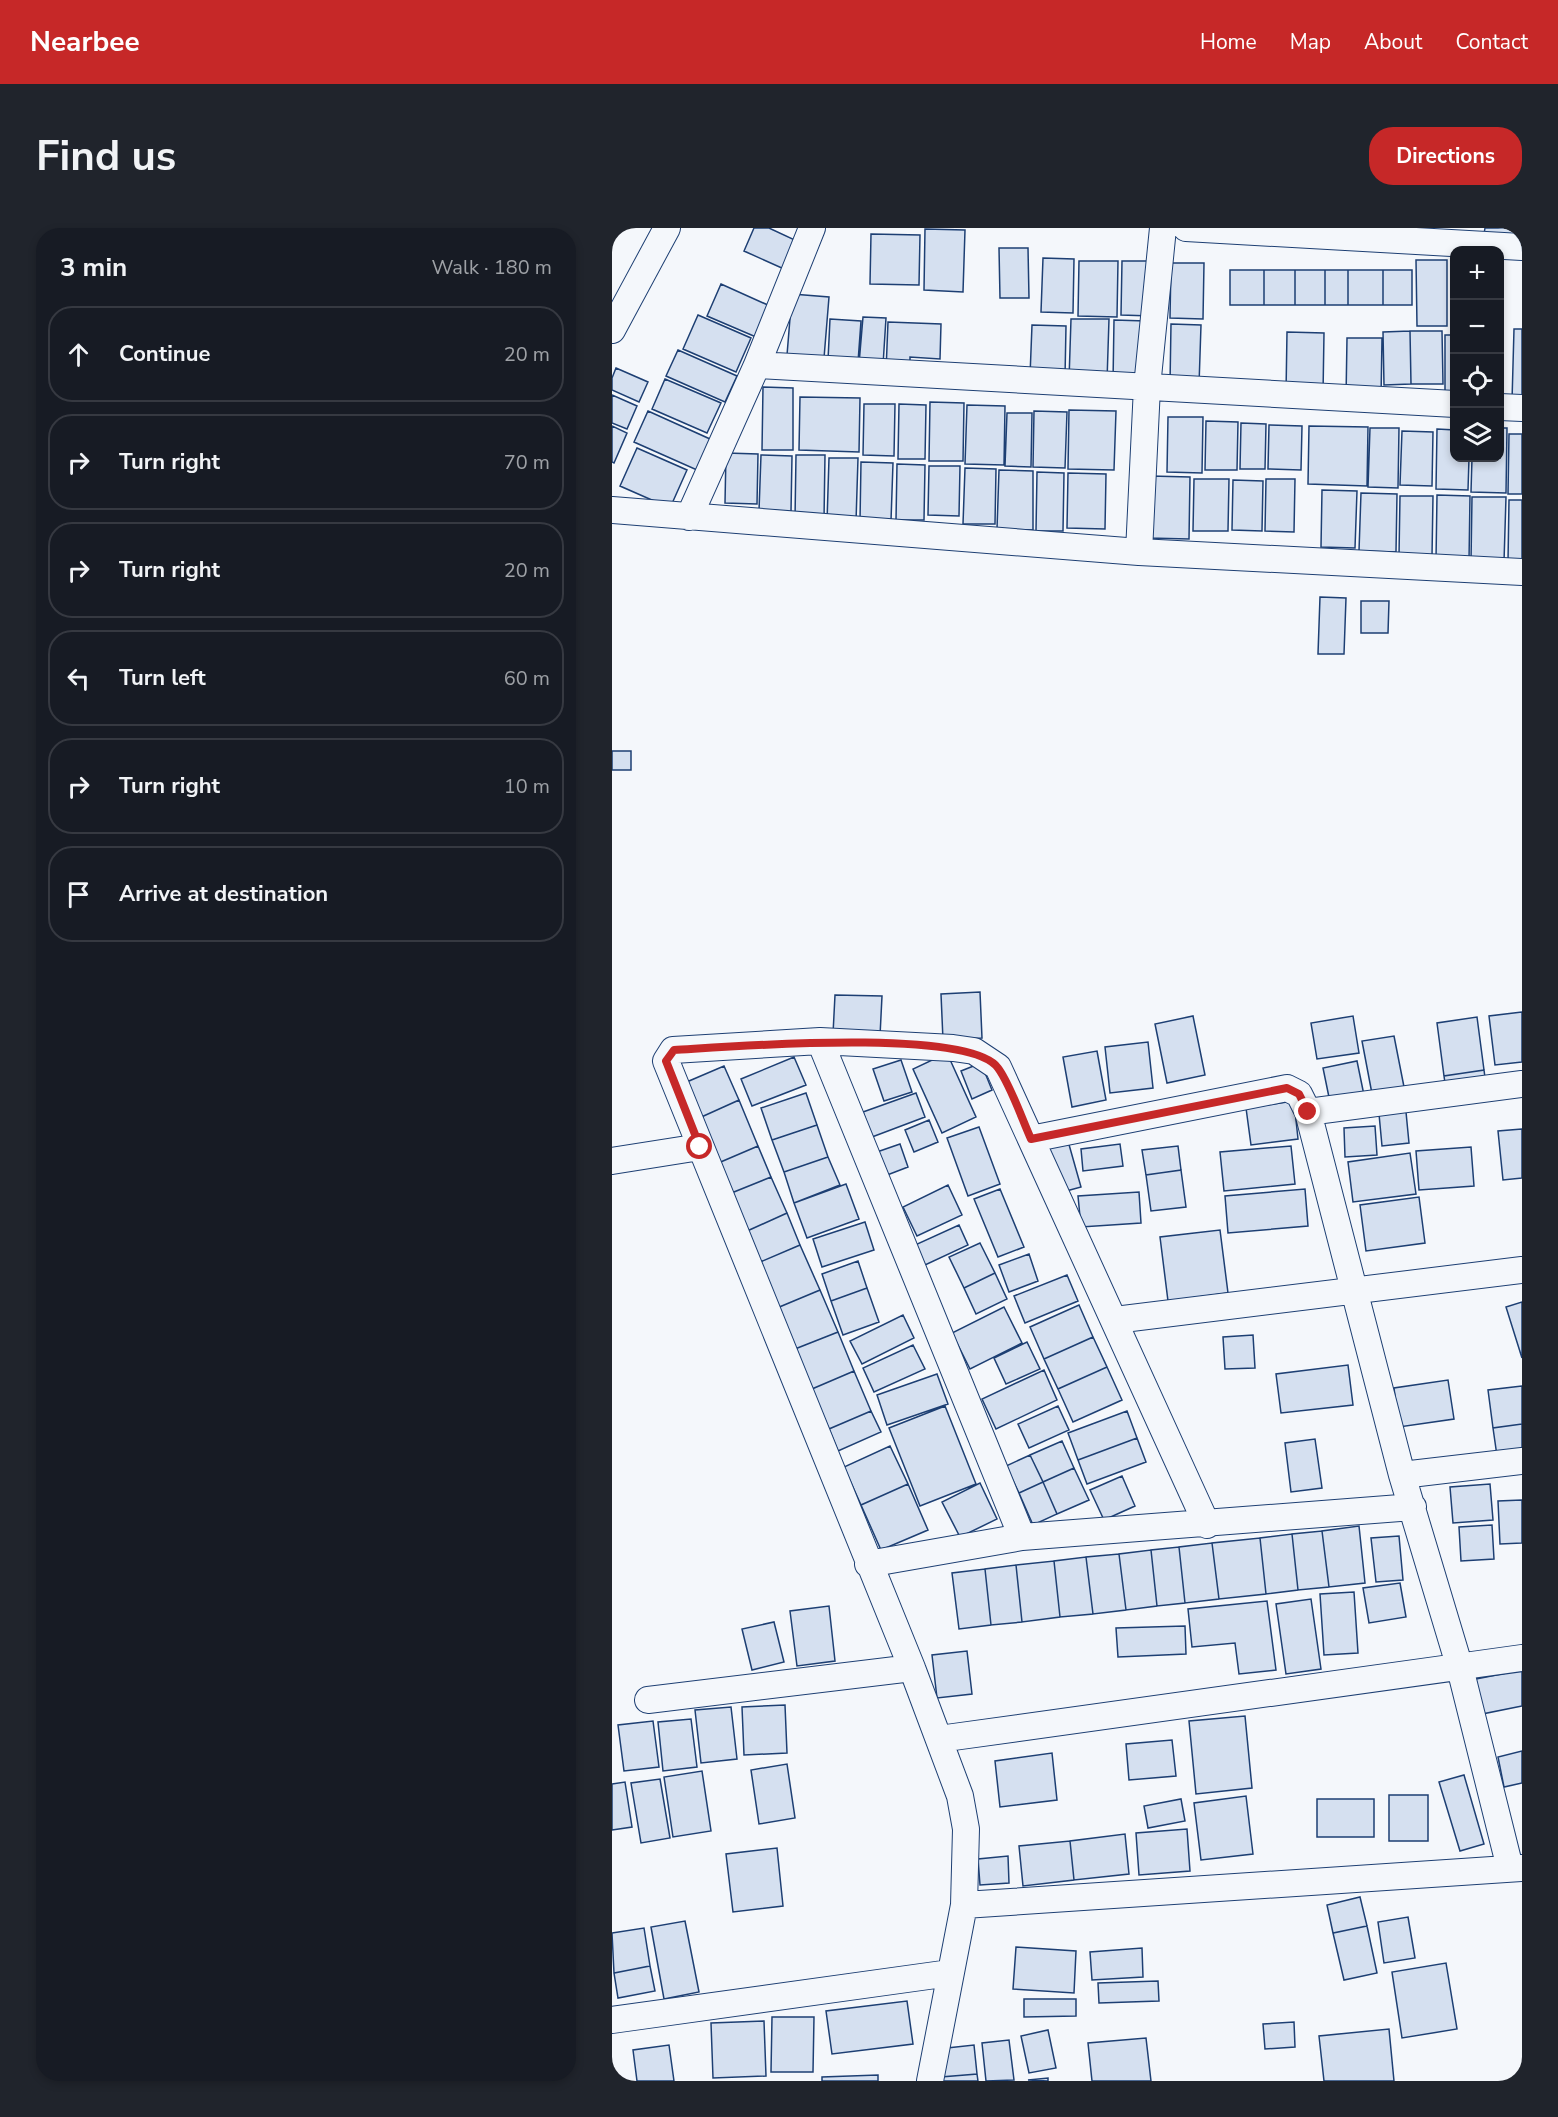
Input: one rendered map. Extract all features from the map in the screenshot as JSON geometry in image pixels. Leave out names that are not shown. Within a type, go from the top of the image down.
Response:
[{"type":"street","points":[[612,330],[668,228]]},
{"type":"street","points":[[689,517],[812,228]]},
{"type":"street","points":[[1139,552],[1147,387],[1162,228]]},
{"type":"street","points":[[1186,228],[1522,247]]},
{"type":"street","points":[[756,364],[1450,404]]},
{"type":"street","points":[[1504,407],[1522,408]]},
{"type":"street","points":[[612,510],[1139,552],[1522,572]]},
{"type":"street","points":[[820,1041],[1022,1537]]},
{"type":"street","points":[[930,2081],[964,1905],[966,1829],[960,1796],[912,1668],[666,1061],[674,1050],[820,1041],[974,1051],[998,1067],[1207,1525]]},
{"type":"street","points":[[1308,1112],[1522,1084]]},
{"type":"street","points":[[964,1905],[1516,1868],[1460,1668],[1402,1475],[1308,1112],[1299,1094],[1287,1088],[1031,1139]]},
{"type":"street","points":[[612,1161],[700,1147]]},
{"type":"street","points":[[1115,1320],[1522,1270]]},
{"type":"street","points":[[1402,1475],[1522,1461]]},
{"type":"street","points":[[868,1564],[1022,1537],[1207,1525],[1413,1507]]},
{"type":"street","points":[[939,1739],[1522,1658]]},
{"type":"street","points":[[648,1700],[912,1668]]},
{"type":"street","points":[[612,2020],[950,1973]]},
{"type":"building","points":[[754,228],[769,228],[797,241],[784,269],[744,251]]},
{"type":"building","points":[[1485,228],[1514,228],[1514,237],[1484,234]]},
{"type":"building","points":[[925,229],[965,230],[963,292],[924,290]]},
{"type":"building","points":[[871,234],[920,235],[919,285],[870,284]]},
{"type":"building","points":[[999,248],[1028,248],[1029,298],[1000,298]]},
{"type":"building","points":[[1043,258],[1074,259],[1073,313],[1041,312]]},
{"type":"building","points":[[1416,260],[1447,260],[1447,326],[1417,326]]},
{"type":"building","points":[[1079,261],[1118,261],[1117,317],[1078,316]]},
{"type":"building","points":[[1122,261],[1152,261],[1151,316],[1121,315]]},
{"type":"building","points":[[1171,263],[1204,263],[1203,319],[1170,318]]},
{"type":"building","points":[[1230,270],[1264,270],[1264,305],[1230,305]]},
{"type":"building","points":[[1264,270],[1295,270],[1295,305],[1264,305]]},
{"type":"building","points":[[1295,270],[1325,270],[1325,305],[1295,305]]},
{"type":"building","points":[[1325,270],[1348,270],[1348,305],[1325,305]]},
{"type":"building","points":[[1348,270],[1383,270],[1383,305],[1348,305]]},
{"type":"building","points":[[1383,270],[1412,270],[1412,305],[1383,305]]},
{"type":"building","points":[[721,284],[770,306],[756,337],[707,316]]},
{"type":"building","points":[[792,294],[829,297],[824,358],[787,355]]},
{"type":"building","points":[[698,315],[751,338],[736,372],[683,349]]},
{"type":"building","points":[[863,317],[886,318],[883,365],[859,364]]},
{"type":"building","points":[[830,319],[861,321],[858,362],[828,360]]},
{"type":"building","points":[[1071,319],[1109,319],[1107,381],[1069,380]]},
{"type":"building","points":[[1114,320],[1146,321],[1145,383],[1113,382]]},
{"type":"building","points":[[888,322],[941,324],[940,359],[910,357],[910,372],[886,371]]},
{"type":"building","points":[[1171,324],[1201,325],[1199,385],[1170,384]]},
{"type":"building","points":[[1032,325],[1066,326],[1065,377],[1030,376]]},
{"type":"building","points":[[1514,329],[1522,329],[1522,401],[1512,401]]},
{"type":"building","points":[[1410,331],[1411,384],[1384,385],[1383,332]]},
{"type":"building","points":[[1410,331],[1442,331],[1443,384],[1411,384]]},
{"type":"building","points":[[1287,332],[1324,333],[1323,394],[1286,393]]},
{"type":"building","points":[[1445,335],[1450,335],[1450,391],[1445,391]]},
{"type":"building","points":[[1347,338],[1382,338],[1381,398],[1346,398]]},
{"type":"building","points":[[678,350],[737,376],[725,402],[666,376]]},
{"type":"building","points":[[616,368],[648,382],[639,402],[612,390],[612,378]]},
{"type":"building","points":[[665,379],[721,403],[707,433],[652,409]]},
{"type":"building","points":[[763,387],[793,388],[793,450],[762,450]]},
{"type":"building","points":[[612,395],[637,406],[627,429],[612,423]]},
{"type":"building","points":[[800,397],[860,398],[859,452],[799,450]]},
{"type":"building","points":[[930,402],[964,403],[963,461],[929,461]]},
{"type":"building","points":[[864,404],[895,404],[894,456],[863,455]]},
{"type":"building","points":[[899,404],[926,405],[925,459],[898,459]]},
{"type":"building","points":[[967,405],[1005,406],[1004,465],[965,464]]},
{"type":"building","points":[[1069,410],[1116,411],[1114,470],[1068,469]]},
{"type":"building","points":[[648,411],[710,439],[697,470],[634,442]]},
{"type":"building","points":[[1034,411],[1067,412],[1065,468],[1033,467]]},
{"type":"building","points":[[1007,413],[1032,413],[1031,467],[1005,466]]},
{"type":"building","points":[[1168,417],[1203,417],[1202,473],[1167,472]]},
{"type":"building","points":[[1206,421],[1238,422],[1237,470],[1205,470]]},
{"type":"building","points":[[1241,423],[1266,424],[1265,469],[1240,469]]},
{"type":"building","points":[[1269,425],[1302,426],[1301,470],[1268,469]]},
{"type":"building","points":[[612,426],[627,433],[614,463],[612,462]]},
{"type":"building","points":[[1309,426],[1368,427],[1367,486],[1308,484]]},
{"type":"building","points":[[1370,428],[1399,428],[1398,488],[1368,487]]},
{"type":"building","points":[[1504,428],[1507,428],[1506,493],[1471,492],[1472,462],[1504,462]]},
{"type":"building","points":[[1437,429],[1450,430],[1450,462],[1469,462],[1468,490],[1436,489]]},
{"type":"building","points":[[1402,431],[1433,432],[1432,486],[1400,485]]},
{"type":"building","points":[[1509,434],[1522,434],[1522,494],[1508,494]]},
{"type":"building","points":[[637,448],[687,470],[670,508],[620,486]]},
{"type":"building","points":[[726,453],[758,454],[757,504],[725,503]]},
{"type":"building","points":[[761,455],[792,456],[791,512],[759,511]]},
{"type":"building","points":[[796,455],[825,455],[824,520],[795,519]]},
{"type":"building","points":[[829,458],[858,458],[856,522],[827,522]]},
{"type":"building","points":[[861,462],[893,463],[891,521],[860,521]]},
{"type":"building","points":[[897,464],[925,465],[924,520],[896,520]]},
{"type":"building","points":[[929,466],[960,466],[959,516],[928,515]]},
{"type":"building","points":[[965,468],[996,469],[995,524],[963,524]]},
{"type":"building","points":[[999,470],[1033,471],[1033,530],[997,529]]},
{"type":"building","points":[[1037,472],[1064,473],[1063,531],[1036,531]]},
{"type":"building","points":[[1068,473],[1106,474],[1105,529],[1067,528]]},
{"type":"building","points":[[1150,476],[1190,477],[1189,539],[1148,538]]},
{"type":"building","points":[[1194,479],[1229,479],[1228,531],[1193,531]]},
{"type":"building","points":[[1266,479],[1295,479],[1294,532],[1265,531]]},
{"type":"building","points":[[1233,480],[1263,481],[1262,531],[1232,530]]},
{"type":"building","points":[[1322,490],[1357,491],[1355,548],[1321,547]]},
{"type":"building","points":[[1361,493],[1397,494],[1396,552],[1359,551]]},
{"type":"building","points":[[1437,495],[1470,496],[1469,561],[1436,560]]},
{"type":"building","points":[[1400,496],[1433,496],[1432,557],[1399,556]]},
{"type":"building","points":[[1472,497],[1506,497],[1504,562],[1471,562]]},
{"type":"building","points":[[1509,500],[1522,500],[1522,562],[1508,562]]},
{"type":"building","points":[[1320,597],[1346,598],[1344,654],[1318,654]]},
{"type":"building","points":[[1361,601],[1389,601],[1388,633],[1361,633]]},
{"type":"building","points":[[612,751],[631,751],[631,770],[612,770]]},
{"type":"building","points":[[980,992],[982,1038],[943,1040],[941,994]]},
{"type":"building","points":[[835,995],[882,996],[880,1036],[833,1034]]},
{"type":"building","points":[[1522,1012],[1522,1062],[1495,1065],[1489,1016]]},
{"type":"building","points":[[1193,1016],[1205,1075],[1167,1083],[1155,1024]]},
{"type":"building","points":[[1353,1016],[1359,1053],[1317,1059],[1311,1023]]},
{"type":"building","points":[[1477,1017],[1484,1070],[1444,1076],[1437,1023]]},
{"type":"building","points":[[1394,1036],[1405,1092],[1373,1099],[1362,1041]]},
{"type":"building","points":[[1148,1042],[1153,1088],[1110,1093],[1105,1047]]},
{"type":"building","points":[[1097,1051],[1106,1100],[1072,1107],[1063,1057]]},
{"type":"building","points":[[947,1053],[976,1117],[942,1133],[913,1069]]},
{"type":"building","points":[[794,1057],[806,1085],[752,1106],[741,1079]]},
{"type":"building","points":[[901,1060],[912,1092],[884,1101],[873,1069]]},
{"type":"building","points":[[1357,1061],[1365,1100],[1331,1107],[1323,1068]]},
{"type":"building","points":[[981,1063],[992,1090],[972,1099],[961,1071]]},
{"type":"building","points":[[724,1066],[739,1100],[697,1119],[682,1084]]},
{"type":"building","points":[[1484,1070],[1486,1085],[1446,1090],[1444,1076]]},
{"type":"building","points":[[806,1093],[817,1125],[772,1140],[761,1108]]},
{"type":"building","points":[[916,1093],[925,1117],[872,1137],[863,1112]]},
{"type":"building","points":[[739,1100],[758,1146],[716,1164],[697,1119]]},
{"type":"building","points":[[1294,1101],[1298,1139],[1251,1145],[1246,1108]]},
{"type":"building","points":[[1406,1112],[1409,1143],[1382,1146],[1379,1114]]},
{"type":"building","points":[[929,1120],[938,1142],[914,1152],[905,1130]]},
{"type":"building","points":[[817,1125],[828,1157],[784,1172],[772,1140]]},
{"type":"building","points":[[1375,1126],[1377,1155],[1345,1157],[1344,1128]]},
{"type":"building","points":[[979,1127],[1000,1184],[968,1196],[947,1138]]},
{"type":"building","points":[[1522,1129],[1522,1178],[1503,1180],[1498,1131]]},
{"type":"building","points":[[1068,1141],[1081,1187],[1059,1193],[1047,1146]]},
{"type":"building","points":[[900,1144],[908,1167],[882,1177],[874,1153]]},
{"type":"building","points":[[1120,1144],[1123,1166],[1083,1171],[1081,1149]]},
{"type":"building","points":[[758,1146],[771,1177],[729,1194],[716,1164]]},
{"type":"building","points":[[1178,1146],[1181,1170],[1146,1175],[1142,1150]]},
{"type":"building","points":[[1291,1146],[1295,1184],[1224,1191],[1220,1152]]},
{"type":"building","points":[[1471,1147],[1474,1186],[1419,1190],[1416,1151]]},
{"type":"building","points":[[1410,1153],[1416,1194],[1353,1202],[1348,1162]]},
{"type":"building","points":[[828,1157],[840,1185],[794,1203],[784,1172]]},
{"type":"building","points":[[1181,1170],[1186,1207],[1151,1211],[1146,1175]]},
{"type":"building","points":[[771,1177],[787,1213],[745,1232],[729,1194]]},
{"type":"building","points":[[846,1184],[859,1219],[807,1238],[794,1203]]},
{"type":"building","points":[[948,1185],[962,1215],[917,1236],[903,1207]]},
{"type":"building","points":[[1000,1189],[1024,1247],[998,1257],[974,1199]]},
{"type":"building","points":[[1305,1189],[1308,1226],[1228,1233],[1225,1196]]},
{"type":"building","points":[[1139,1192],[1141,1223],[1081,1227],[1078,1196]]},
{"type":"building","points":[[1419,1197],[1425,1243],[1366,1251],[1360,1205]]},
{"type":"building","points":[[787,1213],[800,1245],[758,1263],[745,1232]]},
{"type":"building","points":[[865,1222],[874,1250],[822,1267],[813,1239]]},
{"type":"building","points":[[959,1225],[968,1245],[925,1265],[915,1245]]},
{"type":"building","points":[[1220,1230],[1228,1293],[1168,1301],[1160,1237]]},
{"type":"building","points":[[980,1243],[995,1273],[964,1288],[949,1257]]},
{"type":"building","points":[[800,1245],[820,1290],[777,1308],[758,1263]]},
{"type":"building","points":[[1029,1254],[1038,1281],[1009,1292],[999,1265]]},
{"type":"building","points":[[858,1261],[867,1288],[831,1301],[822,1274]]},
{"type":"building","points":[[995,1273],[1007,1299],[976,1314],[964,1288]]},
{"type":"building","points":[[1067,1275],[1078,1301],[1025,1323],[1014,1296]]},
{"type":"building","points":[[867,1288],[879,1322],[843,1335],[831,1301]]},
{"type":"building","points":[[820,1290],[838,1332],[795,1349],[777,1308]]},
{"type":"building","points":[[1522,1302],[1522,1358],[1506,1307]]},
{"type":"building","points":[[1079,1305],[1093,1337],[1044,1359],[1030,1327]]},
{"type":"building","points":[[1004,1307],[1022,1343],[970,1369],[952,1333]]},
{"type":"building","points":[[903,1315],[914,1338],[862,1364],[850,1341]]},
{"type":"building","points":[[838,1332],[854,1371],[812,1389],[795,1349]]},
{"type":"building","points":[[1253,1335],[1255,1368],[1225,1369],[1223,1337]]},
{"type":"building","points":[[1093,1337],[1107,1367],[1058,1389],[1044,1359]]},
{"type":"building","points":[[1027,1342],[1040,1369],[1006,1384],[994,1358]]},
{"type":"building","points":[[913,1345],[925,1369],[874,1392],[863,1368]]},
{"type":"building","points":[[1348,1365],[1353,1405],[1281,1413],[1276,1374]]},
{"type":"building","points":[[1107,1367],[1122,1400],[1073,1422],[1058,1389]]},
{"type":"building","points":[[1044,1370],[1057,1400],[996,1429],[982,1399]]},
{"type":"building","points":[[854,1371],[871,1411],[829,1429],[812,1389]]},
{"type":"building","points":[[937,1374],[948,1404],[887,1425],[877,1395]]},
{"type":"building","points":[[1448,1380],[1454,1419],[1399,1427],[1394,1388]]},
{"type":"building","points":[[1522,1386],[1522,1424],[1493,1428],[1488,1390]]},
{"type":"building","points":[[945,1406],[976,1484],[920,1506],[889,1428]]},
{"type":"building","points":[[1058,1406],[1069,1430],[1029,1448],[1018,1424]]},
{"type":"building","points":[[871,1411],[881,1432],[838,1451],[829,1429]]},
{"type":"building","points":[[1127,1411],[1137,1438],[1078,1460],[1068,1433]]},
{"type":"building","points":[[1522,1424],[1522,1453],[1497,1456],[1493,1428]]},
{"type":"building","points":[[1137,1438],[1146,1462],[1087,1484],[1078,1460]]},
{"type":"building","points":[[1315,1439],[1322,1488],[1291,1492],[1285,1443]]},
{"type":"building","points":[[1062,1441],[1074,1468],[1043,1482],[1030,1455]]},
{"type":"building","points":[[890,1446],[908,1484],[861,1505],[844,1467]]},
{"type":"building","points":[[1030,1455],[1043,1482],[1019,1493],[1006,1466]]},
{"type":"building","points":[[1074,1468],[1089,1500],[1057,1514],[1043,1482]]},
{"type":"building","points":[[1122,1476],[1135,1506],[1104,1520],[1090,1490]]},
{"type":"building","points":[[1043,1482],[1057,1514],[1033,1525],[1019,1493]]},
{"type":"building","points":[[980,1483],[997,1519],[960,1537],[942,1502]]},
{"type":"building","points":[[908,1484],[928,1530],[881,1550],[861,1505]]},
{"type":"building","points":[[1490,1484],[1493,1520],[1453,1523],[1450,1487]]},
{"type":"building","points":[[1522,1500],[1522,1543],[1500,1544],[1498,1501]]},
{"type":"building","points":[[1492,1525],[1494,1559],[1461,1561],[1459,1527]]},
{"type":"building","points":[[1359,1526],[1365,1583],[1329,1587],[1322,1531]]},
{"type":"building","points":[[1322,1531],[1329,1587],[1298,1590],[1292,1534]]},
{"type":"building","points":[[1292,1534],[1298,1590],[1266,1594],[1260,1538]]},
{"type":"building","points":[[1399,1536],[1403,1580],[1376,1582],[1371,1538]]},
{"type":"building","points":[[1260,1538],[1266,1594],[1219,1599],[1212,1543]]},
{"type":"building","points":[[1212,1543],[1219,1599],[1185,1603],[1179,1547]]},
{"type":"building","points":[[1179,1547],[1185,1603],[1157,1606],[1151,1550]]},
{"type":"building","points":[[1151,1550],[1157,1606],[1126,1610],[1119,1554]]},
{"type":"building","points":[[1119,1554],[1126,1610],[1093,1614],[1086,1557]]},
{"type":"building","points":[[1086,1557],[1093,1614],[1060,1617],[1054,1561]]},
{"type":"building","points":[[1054,1561],[1060,1617],[1022,1622],[1016,1565]]},
{"type":"building","points":[[1016,1565],[1022,1622],[991,1625],[985,1569]]},
{"type":"building","points":[[985,1569],[991,1625],[959,1629],[952,1573]]},
{"type":"building","points":[[1400,1583],[1406,1617],[1369,1623],[1363,1588]]},
{"type":"building","points":[[1354,1592],[1358,1653],[1324,1655],[1320,1594]]},
{"type":"building","points":[[1311,1599],[1321,1669],[1286,1674],[1276,1604]]},
{"type":"building","points":[[1267,1601],[1276,1670],[1239,1674],[1235,1643],[1192,1647],[1188,1609]]},
{"type":"building","points":[[829,1606],[835,1661],[797,1666],[790,1611]]},
{"type":"building","points":[[774,1622],[784,1662],[752,1670],[742,1629]]},
{"type":"building","points":[[1185,1626],[1186,1654],[1118,1657],[1116,1628]]},
{"type":"building","points":[[967,1651],[972,1694],[937,1698],[932,1655]]},
{"type":"building","points":[[1522,1670],[1522,1706],[1482,1714],[1476,1679]]},
{"type":"building","points":[[785,1705],[787,1753],[744,1755],[742,1707]]},
{"type":"building","points":[[731,1707],[737,1759],[701,1763],[695,1710]]},
{"type":"building","points":[[1245,1716],[1252,1788],[1196,1794],[1189,1721]]},
{"type":"building","points":[[691,1719],[697,1767],[663,1771],[658,1722]]},
{"type":"building","points":[[653,1721],[659,1767],[624,1771],[618,1725]]},
{"type":"building","points":[[1172,1740],[1176,1776],[1129,1780],[1126,1744]]},
{"type":"building","points":[[1522,1751],[1522,1783],[1504,1787],[1498,1757]]},
{"type":"building","points":[[1052,1753],[1057,1800],[1000,1807],[995,1761]]},
{"type":"building","points":[[787,1764],[795,1818],[759,1824],[751,1770]]},
{"type":"building","points":[[702,1771],[711,1831],[673,1837],[664,1777]]},
{"type":"building","points":[[1464,1775],[1484,1844],[1460,1851],[1439,1782]]},
{"type":"building","points":[[660,1779],[670,1838],[641,1843],[631,1783]]},
{"type":"building","points":[[625,1782],[632,1827],[612,1830],[612,1784]]},
{"type":"building","points":[[1389,1795],[1428,1795],[1428,1841],[1389,1841]]},
{"type":"building","points":[[1246,1796],[1253,1854],[1201,1860],[1194,1803]]},
{"type":"building","points":[[1181,1799],[1185,1821],[1148,1828],[1144,1806]]},
{"type":"building","points":[[1317,1799],[1374,1799],[1374,1837],[1317,1837]]},
{"type":"building","points":[[1187,1829],[1190,1871],[1139,1875],[1136,1833]]},
{"type":"building","points":[[1125,1834],[1129,1874],[1074,1880],[1070,1841]]},
{"type":"building","points":[[1070,1841],[1074,1880],[1023,1886],[1019,1846]]},
{"type":"building","points":[[777,1848],[783,1906],[733,1912],[726,1854]]},
{"type":"building","points":[[1008,1856],[1009,1883],[980,1885],[978,1859]]},
{"type":"building","points":[[1360,1897],[1367,1926],[1333,1933],[1327,1905]]},
{"type":"building","points":[[1408,1917],[1415,1958],[1384,1963],[1378,1922]]},
{"type":"building","points":[[685,1921],[699,1992],[664,1999],[651,1927]]},
{"type":"building","points":[[1367,1926],[1377,1973],[1344,1980],[1333,1933]]},
{"type":"building","points":[[644,1928],[650,1966],[614,1973],[612,1933]]},
{"type":"building","points":[[1016,1947],[1076,1951],[1074,1993],[1013,1989]]},
{"type":"building","points":[[1142,1948],[1143,1977],[1092,1980],[1090,1952]]},
{"type":"building","points":[[1446,1963],[1457,2029],[1402,2038],[1392,1972]]},
{"type":"building","points":[[650,1966],[655,1991],[618,1998],[614,1973]]},
{"type":"building","points":[[1158,1981],[1159,2001],[1099,2003],[1098,1983]]},
{"type":"building","points":[[1024,1999],[1076,1999],[1076,2016],[1024,2017]]},
{"type":"building","points":[[907,2001],[913,2044],[832,2054],[826,2011]]},
{"type":"building","points":[[772,2017],[814,2017],[813,2072],[771,2072]]},
{"type":"building","points":[[764,2021],[766,2076],[713,2078],[711,2023]]},
{"type":"building","points":[[1294,2022],[1295,2047],[1265,2049],[1263,2024]]},
{"type":"building","points":[[1389,2029],[1394,2081],[1324,2081],[1319,2036]]},
{"type":"building","points":[[1048,2030],[1056,2068],[1029,2073],[1021,2036]]},
{"type":"building","points":[[1146,2038],[1151,2081],[1092,2081],[1088,2043]]},
{"type":"building","points":[[1009,2040],[1014,2080],[986,2081],[982,2043]]},
{"type":"building","points":[[669,2045],[674,2081],[637,2081],[633,2050]]},
{"type":"building","points":[[974,2045],[977,2074],[941,2077],[938,2049]]},
{"type":"building","points":[[977,2074],[978,2081],[942,2081],[941,2077]]},
{"type":"building","points":[[878,2075],[878,2081],[822,2081],[822,2077]]},
{"type":"building","points":[[1048,2078],[1048,2081],[1028,2080]]},
{"type":"route","points":[[700,1147],[666,1061],[674,1050],[820,1041],[974,1051],[998,1067],[1031,1139],[1287,1088],[1299,1094],[1308,1112]]}]
